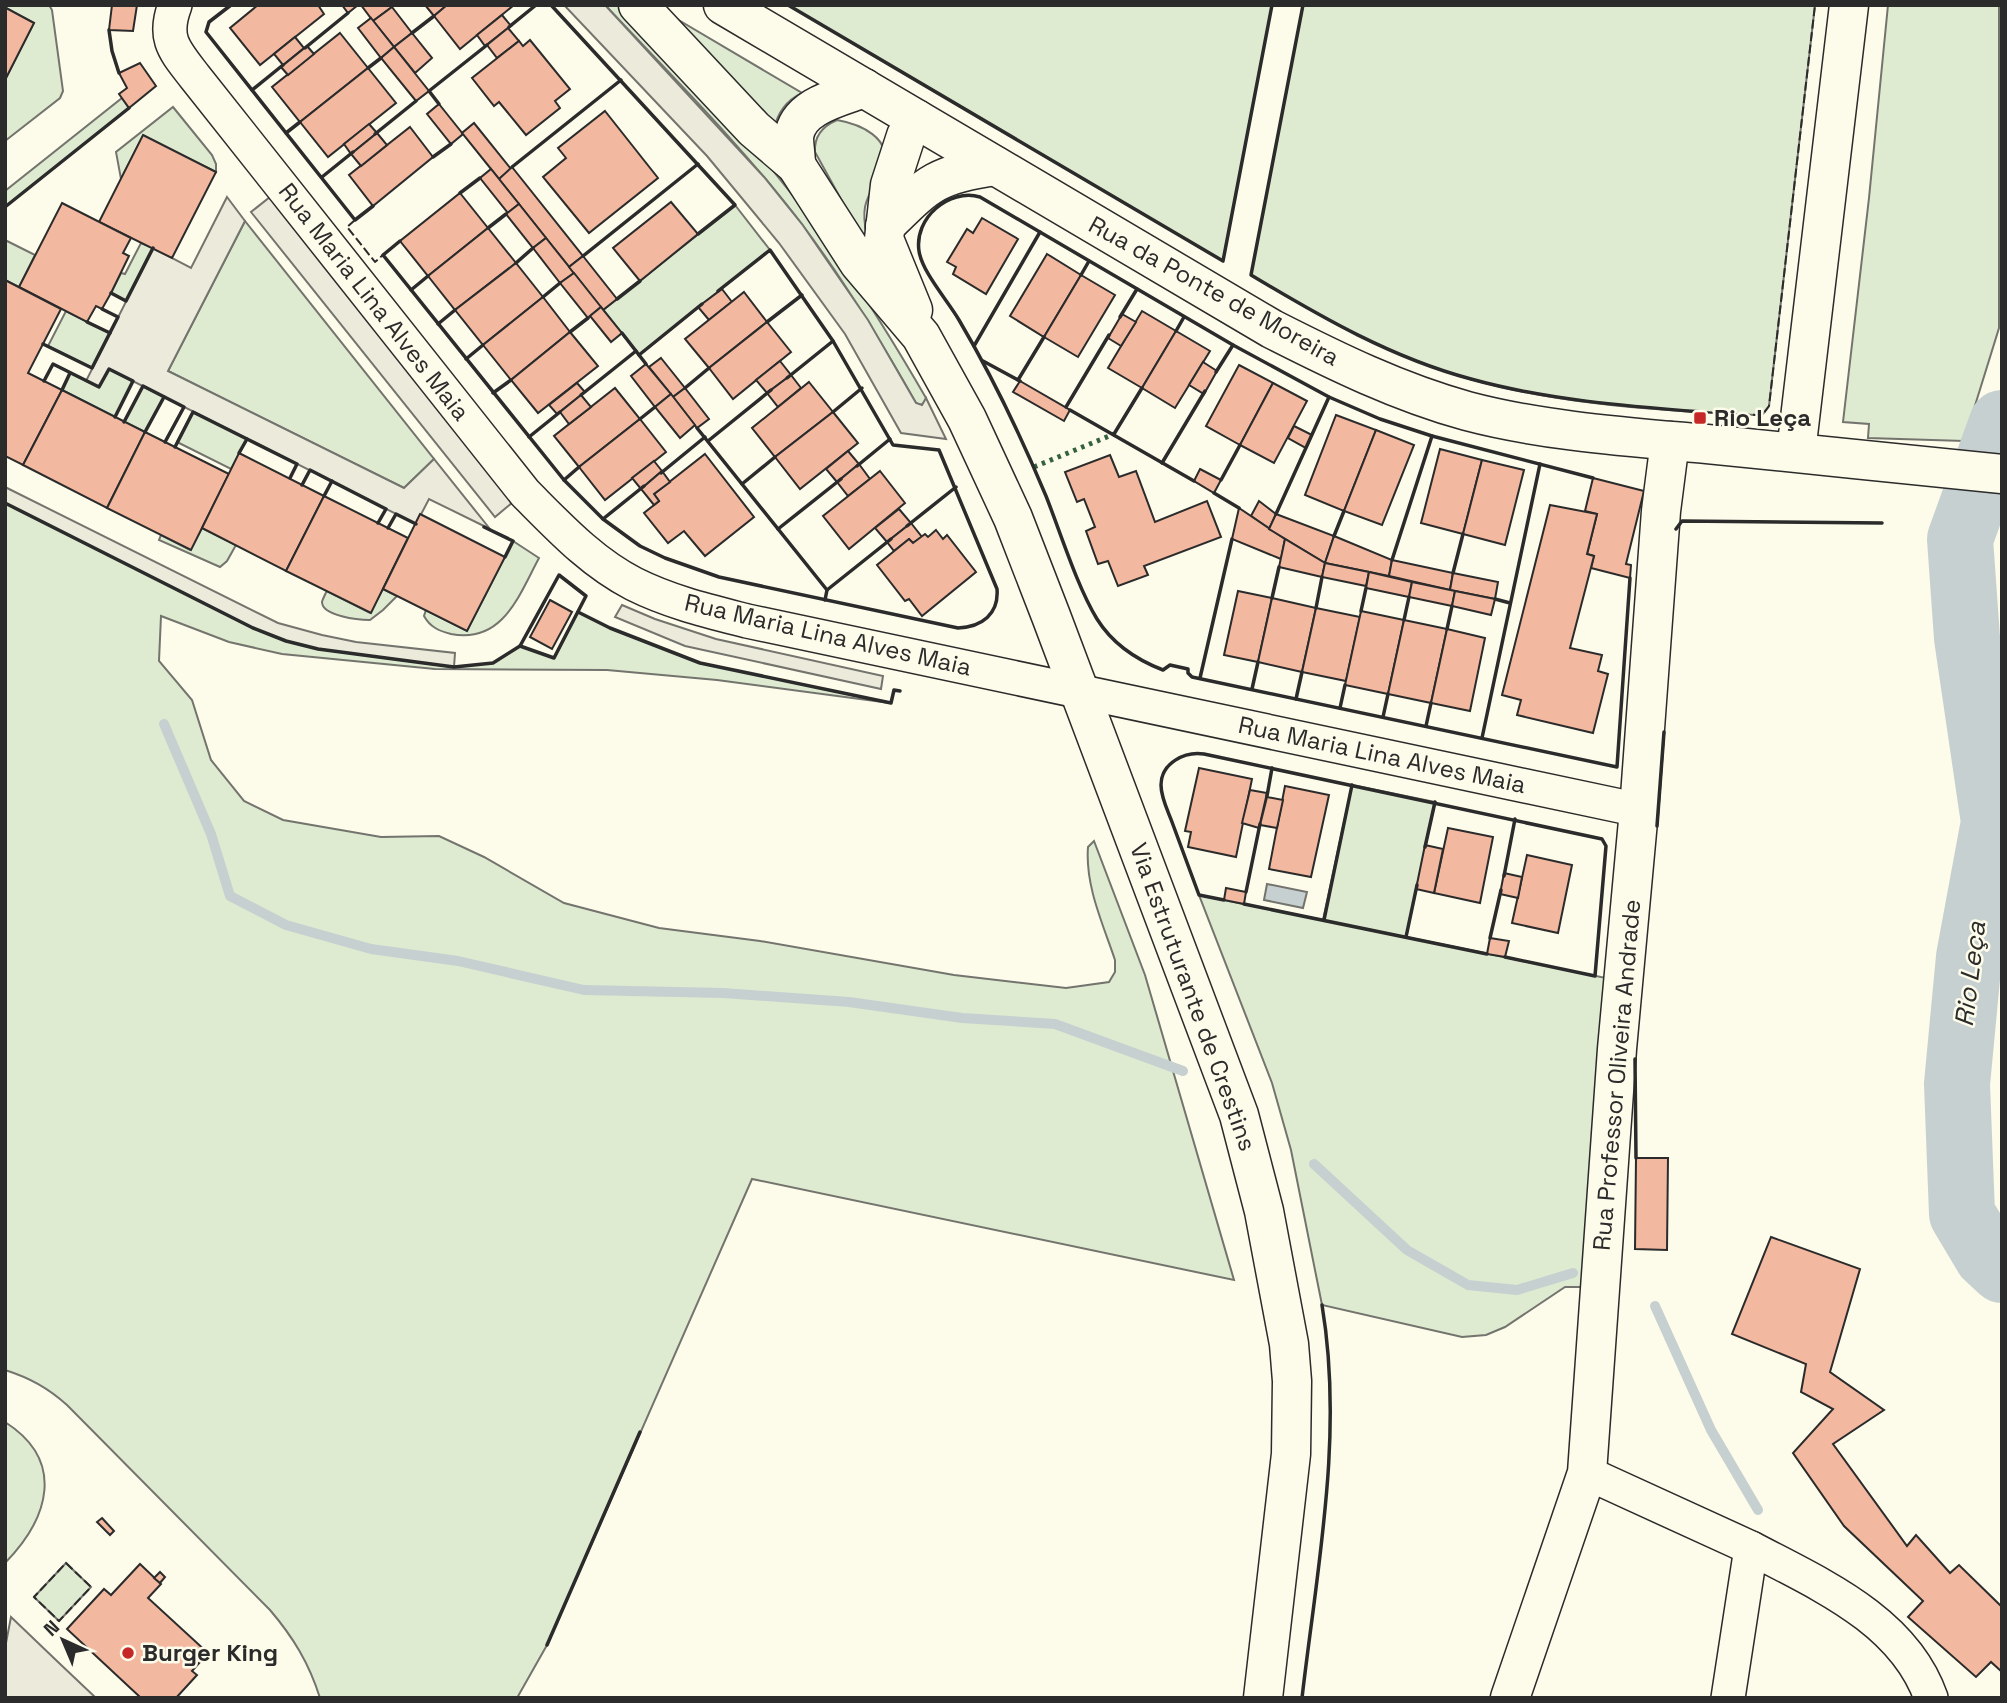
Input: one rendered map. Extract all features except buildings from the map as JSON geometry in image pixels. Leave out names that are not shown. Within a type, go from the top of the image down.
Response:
[{"type":"main road","name":"Via Estruturante de Crestins","points":[[638,5],[754,128],[796,165],[859,263],[921,335]]},
{"type":"main road","name":"Rua da Ponte de Moreira","points":[[723,5],[1272,329],[1392,386],[1451,406],[1505,419],[1670,441],[2002,474]]},
{"type":"main road","points":[[1796,452],[1849,5]]},
{"type":"main road","points":[[796,165],[794,137],[805,116],[816,108],[864,88]]},
{"type":"main road","name":"Via Estruturante de Crestins","points":[[916,119],[906,136],[890,184],[884,239],[904,284],[921,335],[989,464],[1080,690],[1239,1115],[1264,1211],[1290,1357],[1292,1434],[1262,1698]]},
{"type":"main road","points":[[885,226],[938,179],[965,170],[995,166]]},
{"type":"main road","name":"Rua Professor Oliveira Andrade","points":[[1510,1698],[1587,1473],[1617,1049],[1639,810],[1661,511],[1670,441]]},
{"type":"street","name":"Rua Maria Lina Alves Maia","points":[[175,5],[170,19],[169,37],[183,61],[525,493],[598,561],[633,583],[686,606],[773,626],[1639,810]]},
{"type":"street","points":[[1587,1473],[1751,1548],[1829,1590],[1870,1617],[1913,1660],[1925,1680],[1931,1698]]},
{"type":"street","points":[[1728,1698],[1751,1548]]},
{"type":"green space","points":[[7,5],[49,5],[52,10],[63,91],[60,98],[5,141],[5,80],[34,23],[6,8]]},
{"type":"green space","points":[[605,5],[618,5],[775,173],[855,282],[926,398],[925,403],[916,403],[847,289],[778,194],[706,112]]},
{"type":"green space","points":[[788,5],[1272,5],[1223,261]]},
{"type":"green space","points":[[1303,5],[1815,5],[1769,406],[1763,414],[1637,408],[1556,398],[1478,381],[1416,361],[1367,340],[1251,275]]},
{"type":"green space","points":[[1888,5],[1999,5],[1999,328],[1964,441],[1868,438],[1869,424],[1843,422]]},
{"type":"green space","points":[[665,12],[802,93],[784,108],[774,129]]},
{"type":"green space","points":[[122,98],[129,108],[5,207],[5,191]]},
{"type":"green space","points":[[173,107],[212,155],[216,172],[143,136],[121,179],[116,152]]},
{"type":"green space","points":[[837,120],[864,129],[879,140],[883,148],[883,167],[868,196],[864,213],[869,250],[815,152],[820,132]]},
{"type":"green space","points":[[735,205],[770,250],[639,355],[603,310]]},
{"type":"green space","points":[[245,221],[434,459],[404,488],[168,371]]},
{"type":"green space","points":[[7,241],[35,255],[19,287],[5,280]]},
{"type":"green space","points":[[141,243],[153,248],[126,301],[111,293],[121,273],[125,274]]},
{"type":"green space","points":[[66,311],[110,333],[92,368],[48,346]]},
{"type":"green space","points":[[109,369],[133,381],[115,417],[62,390],[70,373],[99,387]]},
{"type":"green space","points":[[143,386],[164,397],[145,432],[124,422]]},
{"type":"green space","points":[[193,412],[247,439],[231,469],[177,442]]},
{"type":"green space","points":[[5,503],[253,628],[286,641],[318,649],[454,667],[493,663],[520,646],[554,658],[578,612],[610,628],[700,663],[890,703],[717,680],[607,670],[435,669],[282,654],[229,642],[161,616],[159,661],[192,700],[211,760],[244,801],[283,820],[381,837],[439,836],[484,857],[564,903],[659,928],[760,941],[954,975],[1066,988],[1109,982],[1115,972],[1115,960],[1089,876],[1088,847],[1094,841],[1145,975],[1234,1280],[752,1179],[547,1645],[517,1698],[320,1698],[300,1651],[270,1610],[67,1405],[38,1384],[5,1370]]},
{"type":"green space","points":[[202,528],[236,545],[227,561],[220,567],[159,540],[161,535],[190,550]]},
{"type":"green space","points":[[513,541],[539,558],[507,614],[484,632],[469,635],[447,633],[429,623],[424,616],[426,610],[467,631]]},
{"type":"green space","points":[[383,589],[397,596],[370,620],[334,614],[324,607],[322,602],[327,591],[370,613]]},
{"type":"green space","points":[[1352,785],[1435,802],[1406,937],[1606,978],[1583,1287],[1565,1287],[1505,1327],[1486,1335],[1462,1337],[1322,1305],[1291,1150],[1272,1083],[1199,895],[1323,920]]},
{"type":"green space","points":[[5,1422],[24,1437],[37,1454],[43,1472],[44,1490],[32,1527],[5,1563]]},
{"type":"green space","points":[[66,1563],[91,1587],[59,1621],[34,1597]]},
{"type":"shaded area","points":[[564,5],[605,5],[765,178],[802,224],[868,320],[916,403],[922,405],[926,398],[946,439],[901,433],[845,334],[779,243],[707,156]]},
{"type":"shaded area","points":[[227,197],[245,221],[168,371],[404,488],[434,459],[490,529],[429,499],[416,524],[109,369],[99,387],[86,381],[153,248],[191,268]]},
{"type":"shaded area","points":[[270,197],[513,502],[495,517],[251,212]]},
{"type":"shaded area","points":[[5,487],[278,623],[356,642],[455,653],[454,667],[318,649],[286,641],[253,628],[5,503]]},
{"type":"shaded area","points":[[622,605],[716,639],[883,676],[881,689],[685,646],[615,617]]},
{"type":"shaded area","points":[[1267,884],[1307,892],[1303,908],[1264,900]]},
{"type":"shaded area","points":[[11,1617],[96,1698],[5,1698],[5,1648]]},
{"type":"waterway","name":"Rio Leça","points":[[2002,423],[1960,539],[1967,638],[1994,822],[1969,957],[1957,1084],[1962,1214],[1987,1256],[2002,1270]]},
{"type":"waterway","points":[[164,724],[211,834],[230,896],[286,925],[371,949],[458,961],[584,990],[723,993],[849,1002],[962,1018],[1055,1024],[1183,1071]]},
{"type":"waterway","points":[[1314,1164],[1407,1250],[1468,1285],[1517,1290],[1573,1273]]},
{"type":"waterway","points":[[1655,1306],[1711,1430],[1758,1510]]},
{"type":"hedge","points":[[1034,467],[1114,434]]},
{"type":"fence","points":[[1703,412],[1756,415],[1763,414],[1769,406],[1815,5]]},
{"type":"fence","points":[[355,220],[347,227],[375,262],[383,255]]},
{"type":"fence","points":[[66,1563],[91,1587],[59,1621],[34,1597],[66,1563]]},
{"type":"wall","points":[[231,5],[209,22],[206,32],[355,220],[373,206]]},
{"type":"wall","points":[[509,27],[536,5]]},
{"type":"wall","points":[[551,5],[735,205],[698,234]]},
{"type":"wall","points":[[788,5],[1223,261],[1272,5]]},
{"type":"wall","points":[[1303,5],[1251,275],[1385,348],[1471,379],[1557,397],[1703,412]]},
{"type":"wall","points":[[305,48],[348,13]]},
{"type":"wall","points":[[412,33],[434,16]]},
{"type":"wall","points":[[109,30],[119,73]]},
{"type":"wall","points":[[439,104],[429,91],[487,45]]},
{"type":"wall","points":[[368,68],[381,58]]},
{"type":"wall","points":[[252,90],[283,65]]},
{"type":"wall","points":[[512,167],[621,80]]},
{"type":"wall","points":[[375,134],[416,101]]},
{"type":"wall","points":[[5,207],[129,108]]},
{"type":"wall","points":[[286,133],[300,122]]},
{"type":"wall","points":[[433,157],[451,144]]},
{"type":"wall","points":[[322,177],[353,152]]},
{"type":"wall","points":[[583,256],[698,164]]},
{"type":"wall","points":[[460,193],[480,178]]},
{"type":"wall","points":[[1593,478],[1432,436],[1380,419],[1329,397],[1233,345],[980,197],[968,195],[946,201],[936,208],[922,227],[919,239],[921,259],[959,320],[1006,406],[1090,606],[1103,628],[1118,643],[1153,666],[1163,670],[1170,665],[1188,669],[1192,677],[1617,767],[1630,578]]},
{"type":"wall","points":[[488,228],[506,214]]},
{"type":"wall","points":[[974,346],[1040,232]]},
{"type":"wall","points":[[400,241],[383,255],[564,480],[603,519],[640,546],[719,577],[958,628],[974,625],[987,618],[995,606],[997,589],[939,450],[893,445],[833,341],[770,250],[718,291]]},
{"type":"wall","points":[[111,293],[126,301],[153,248]]},
{"type":"wall","points":[[516,263],[533,248]]},
{"type":"wall","points":[[1081,275],[1089,261]]},
{"type":"wall","points":[[411,290],[428,276]]},
{"type":"wall","points":[[617,299],[640,281]]},
{"type":"wall","points":[[543,297],[560,283]]},
{"type":"wall","points":[[1120,317],[1137,289]]},
{"type":"wall","points":[[767,322],[802,295]]},
{"type":"wall","points":[[639,355],[702,304]]},
{"type":"wall","points":[[43,344],[92,368],[118,317],[102,309]]},
{"type":"wall","points":[[438,324],[455,310]]},
{"type":"wall","points":[[1176,331],[1184,317]]},
{"type":"wall","points":[[570,332],[588,318]]},
{"type":"wall","points":[[87,322],[110,333]]},
{"type":"wall","points":[[622,333],[646,364]]},
{"type":"wall","points":[[1066,407],[1109,335]]},
{"type":"wall","points":[[1018,380],[1044,337]]},
{"type":"wall","points":[[787,378],[833,341]]},
{"type":"wall","points":[[466,359],[483,345]]},
{"type":"wall","points":[[1216,372],[1233,345]]},
{"type":"wall","points":[[581,395],[636,351]]},
{"type":"wall","points":[[983,361],[1020,381]]},
{"type":"wall","points":[[44,381],[53,364],[99,387],[109,369],[133,381],[115,417]]},
{"type":"wall","points":[[685,388],[709,368]]},
{"type":"wall","points":[[62,390],[70,373]]},
{"type":"wall","points":[[493,393],[511,380]]},
{"type":"wall","points":[[124,422],[143,386],[184,407],[165,442]]},
{"type":"wall","points":[[833,412],[862,388]]},
{"type":"wall","points":[[1114,434],[1142,388]]},
{"type":"wall","points":[[708,441],[771,390]]},
{"type":"wall","points":[[1162,463],[1205,391]]},
{"type":"wall","points":[[145,432],[164,397]]},
{"type":"wall","points":[[1276,514],[1329,397]]},
{"type":"wall","points":[[640,419],[655,407]]},
{"type":"wall","points":[[1070,410],[1194,481]]},
{"type":"wall","points":[[175,447],[193,412],[247,439],[239,453]]},
{"type":"wall","points":[[529,437],[560,412]]},
{"type":"wall","points":[[697,428],[827,590]]},
{"type":"wall","points":[[1392,560],[1432,436]]},
{"type":"wall","points":[[661,473],[705,437]]},
{"type":"wall","points":[[247,439],[297,464],[290,478]]},
{"type":"wall","points":[[857,466],[890,439]]},
{"type":"wall","points":[[1221,480],[1240,445]]},
{"type":"wall","points":[[742,484],[775,457]]},
{"type":"wall","points":[[1482,738],[1540,464]]},
{"type":"wall","points":[[564,480],[579,467]]},
{"type":"wall","points":[[302,485],[310,470],[386,509],[378,523]]},
{"type":"wall","points":[[778,529],[841,479]]},
{"type":"wall","points":[[324,496],[332,481]]},
{"type":"wall","points":[[603,519],[644,486]]},
{"type":"wall","points":[[907,526],[956,487]]},
{"type":"wall","points":[[1214,493],[1239,508]]},
{"type":"wall","points":[[5,503],[253,628],[286,641],[318,649],[454,667],[493,663],[520,646]]},
{"type":"wall","points":[[1334,536],[1344,511]]},
{"type":"wall","points":[[388,528],[396,514],[416,524]]},
{"type":"wall","points":[[1676,529],[1682,521],[1882,523]]},
{"type":"wall","points":[[484,527],[513,541],[505,557]]},
{"type":"wall","points":[[1453,573],[1463,534]]},
{"type":"wall","points":[[825,600],[827,590],[891,539]]},
{"type":"wall","points":[[1200,678],[1232,539]]},
{"type":"wall","points":[[1272,598],[1279,567]]},
{"type":"wall","points":[[559,575],[586,596],[554,658],[520,646],[559,575]]},
{"type":"wall","points":[[1316,608],[1322,577]]},
{"type":"wall","points":[[1361,611],[1366,588]]},
{"type":"wall","points":[[1404,620],[1409,597]]},
{"type":"wall","points":[[1495,599],[1510,603]]},
{"type":"wall","points":[[1447,629],[1452,606]]},
{"type":"wall","points":[[578,612],[610,628],[700,663],[891,703],[894,690],[900,691]]},
{"type":"wall","points":[[1252,689],[1258,662]]},
{"type":"wall","points":[[1296,699],[1302,672]]},
{"type":"wall","points":[[1340,708],[1345,685]]},
{"type":"wall","points":[[1383,717],[1388,694]]},
{"type":"wall","points":[[1426,726],[1431,703]]},
{"type":"wall","points":[[1657,826],[1664,732]]},
{"type":"wall","points":[[1224,900],[1199,895],[1162,795],[1161,785],[1165,770],[1175,760],[1189,754],[1204,754],[1602,839],[1606,846],[1595,976],[1505,957]]},
{"type":"wall","points":[[1267,796],[1272,768]]},
{"type":"wall","points":[[1324,920],[1352,785]]},
{"type":"wall","points":[[1425,847],[1435,802]]},
{"type":"wall","points":[[1504,876],[1515,819]]},
{"type":"wall","points":[[1246,892],[1260,824]]},
{"type":"wall","points":[[1406,937],[1417,885]]},
{"type":"wall","points":[[1490,938],[1501,890]]},
{"type":"wall","points":[[1244,904],[1487,954]]},
{"type":"wall","points":[[1635,1059],[1636,1158]]},
{"type":"wall","points":[[1302,1698],[1321,1551],[1329,1452],[1328,1354],[1322,1305]]},
{"type":"wall","points":[[547,1645],[640,1432]]},
{"type":"place","name":"Rio Leça","points":[[1700,418]]},
{"type":"place","name":"Burger King","points":[[128,1653]]}]
